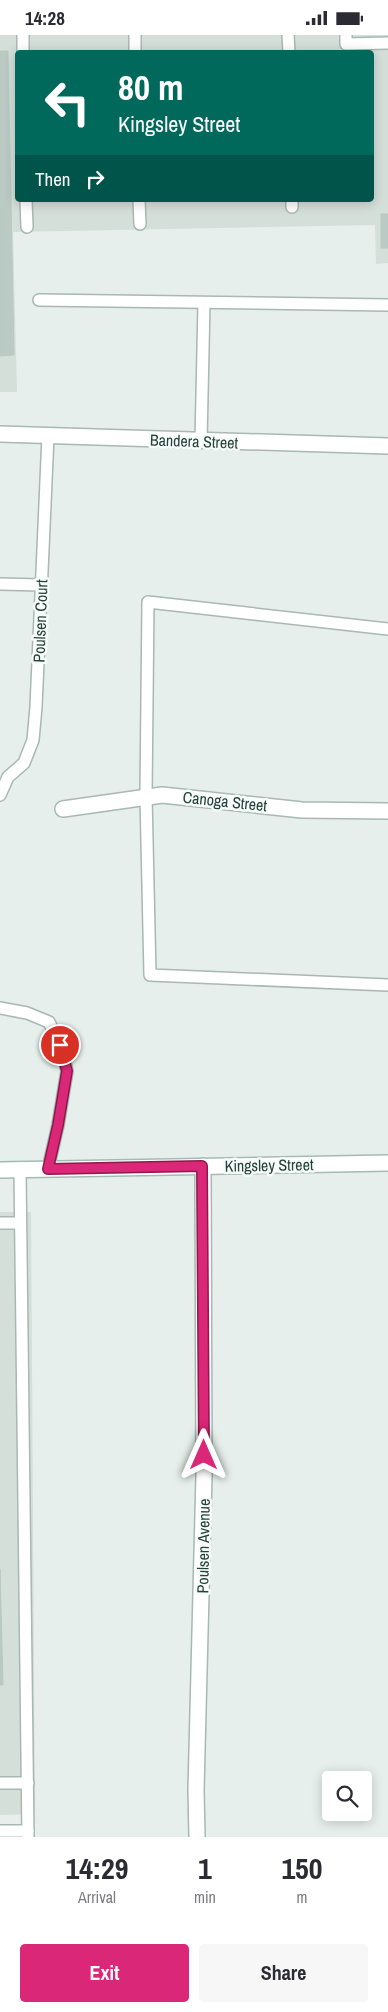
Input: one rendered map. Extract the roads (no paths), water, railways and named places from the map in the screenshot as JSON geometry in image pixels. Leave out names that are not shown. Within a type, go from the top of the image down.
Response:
[{"type":"street","name":"Bandera Street","points":[[0,434],[388,447]]},
{"type":"street","name":"Canoga Street","points":[[63,809],[162,795],[302,809],[388,811]]},
{"type":"street","name":"Kingsley Street","points":[[0,1170],[388,1163]]},
{"type":"street","name":"Poulsen Avenue","points":[[197,1837],[196,1790],[204,1475],[202,1166]]},
{"type":"lane","points":[[23,35],[23,50]]},
{"type":"lane","points":[[135,35],[135,50]]},
{"type":"lane","points":[[288,35],[289,50]]},
{"type":"lane","points":[[346,35],[346,44],[388,43]]},
{"type":"lane","points":[[26,202],[27,227]]},
{"type":"lane","points":[[139,202],[140,224]]},
{"type":"lane","points":[[39,300],[388,305]]},
{"type":"lane","points":[[201,441],[204,303]]},
{"type":"lane","name":"Poulsen Court","points":[[0,795],[4,774],[24,763],[33,739],[48,436]]},
{"type":"lane","points":[[0,584],[42,585]]},
{"type":"lane","points":[[388,629],[148,602],[146,796],[150,975],[388,985]]},
{"type":"lane","points":[[0,1008],[27,1013],[49,1022],[62,1049],[67,1071],[48,1169]]},
{"type":"lane","points":[[0,1831],[28,1834],[20,1170]]},
{"type":"lane","points":[[0,1223],[20,1223]]},
{"type":"lane","points":[[0,1783],[28,1783]]}]
